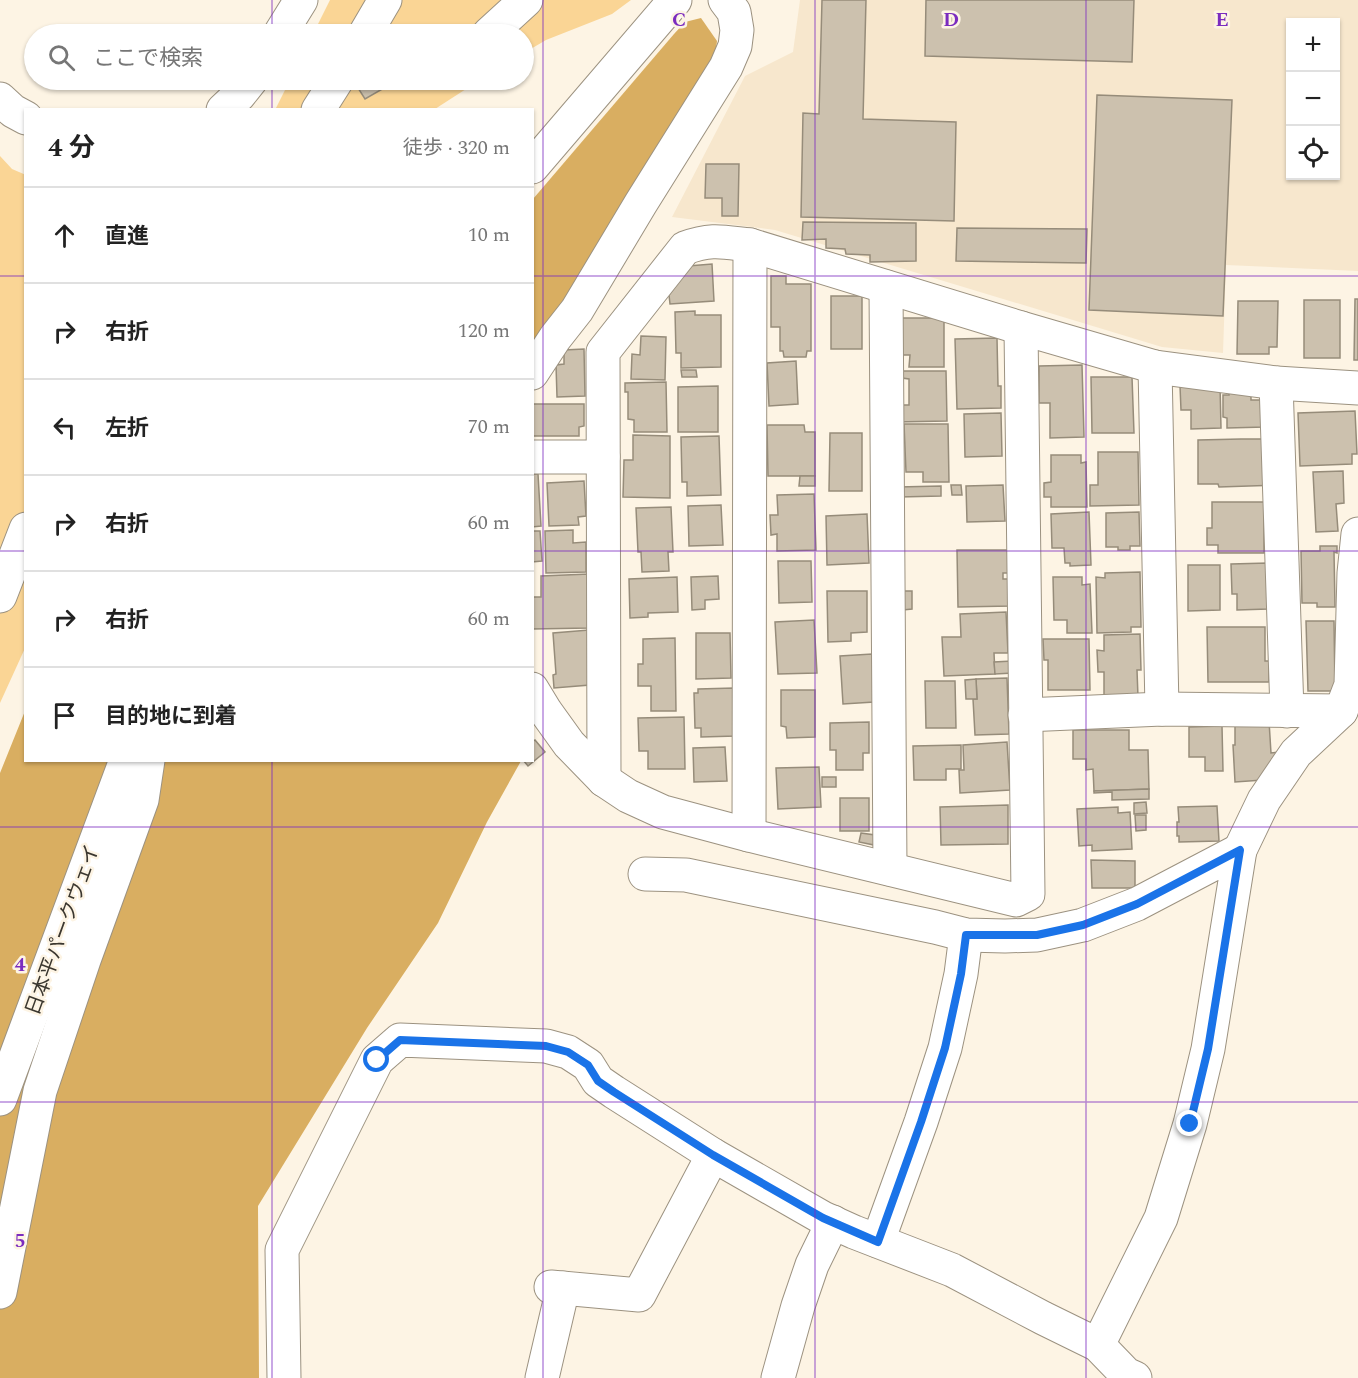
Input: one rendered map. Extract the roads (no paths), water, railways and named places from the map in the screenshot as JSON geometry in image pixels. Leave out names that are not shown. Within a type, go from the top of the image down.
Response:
[{"type":"street","points":[[286,24],[301,0]]},
{"type":"street","points":[[371,24],[385,0]]},
{"type":"street","points":[[500,24],[526,0]]},
{"type":"street","points":[[534,165],[675,0]]},
{"type":"street","points":[[534,370],[577,310],[726,67],[735,46],[736,30],[734,12],[725,0]]},
{"type":"street","points":[[225,108],[243,90]]},
{"type":"street","points":[[319,108],[331,90]]},
{"type":"street","points":[[0,99],[13,111],[24,117]]},
{"type":"street","points":[[604,780],[603,352],[685,248],[714,240],[750,245],[1155,367],[1276,383],[1358,388]]},
{"type":"street","points":[[749,835],[750,245]]},
{"type":"street","points":[[886,286],[890,869]]},
{"type":"street","points":[[534,692],[569,744],[604,780],[628,796],[663,812],[1016,900],[1028,894],[1021,328]]},
{"type":"street","points":[[1155,367],[1162,709]]},
{"type":"street","points":[[1276,383],[1287,711]]},
{"type":"street","points":[[534,457],[603,457]]},
{"type":"street","points":[[0,596],[24,534]]},
{"type":"street","points":[[1098,1345],[1161,1218],[1190,1124],[1208,1049],[1240,850],[1264,800],[1296,753],[1341,711],[1351,685],[1353,573],[1358,534]]},
{"type":"street","points":[[1025,715],[1162,709],[1341,711]]},
{"type":"street","name":"日本平パークウェイ","points":[[0,1099],[125,762]]},
{"type":"street","points":[[0,1292],[40,1091],[84,960],[142,800],[148,762]]},
{"type":"street","points":[[645,874],[686,875],[966,935],[1037,935],[1083,925],[1137,904],[1240,850]]},
{"type":"street","points":[[878,1242],[945,1048],[961,974],[966,935]]},
{"type":"street","points":[[284,1378],[282,1250],[377,1060],[400,1040],[546,1046],[568,1052],[588,1065],[598,1081],[713,1155],[833,1222],[952,1270],[1098,1345],[1128,1377]]},
{"type":"street","points":[[542,1378],[557,1288],[639,1295],[713,1155]]},
{"type":"street","points":[[778,1378],[812,1265],[833,1222]]}]
